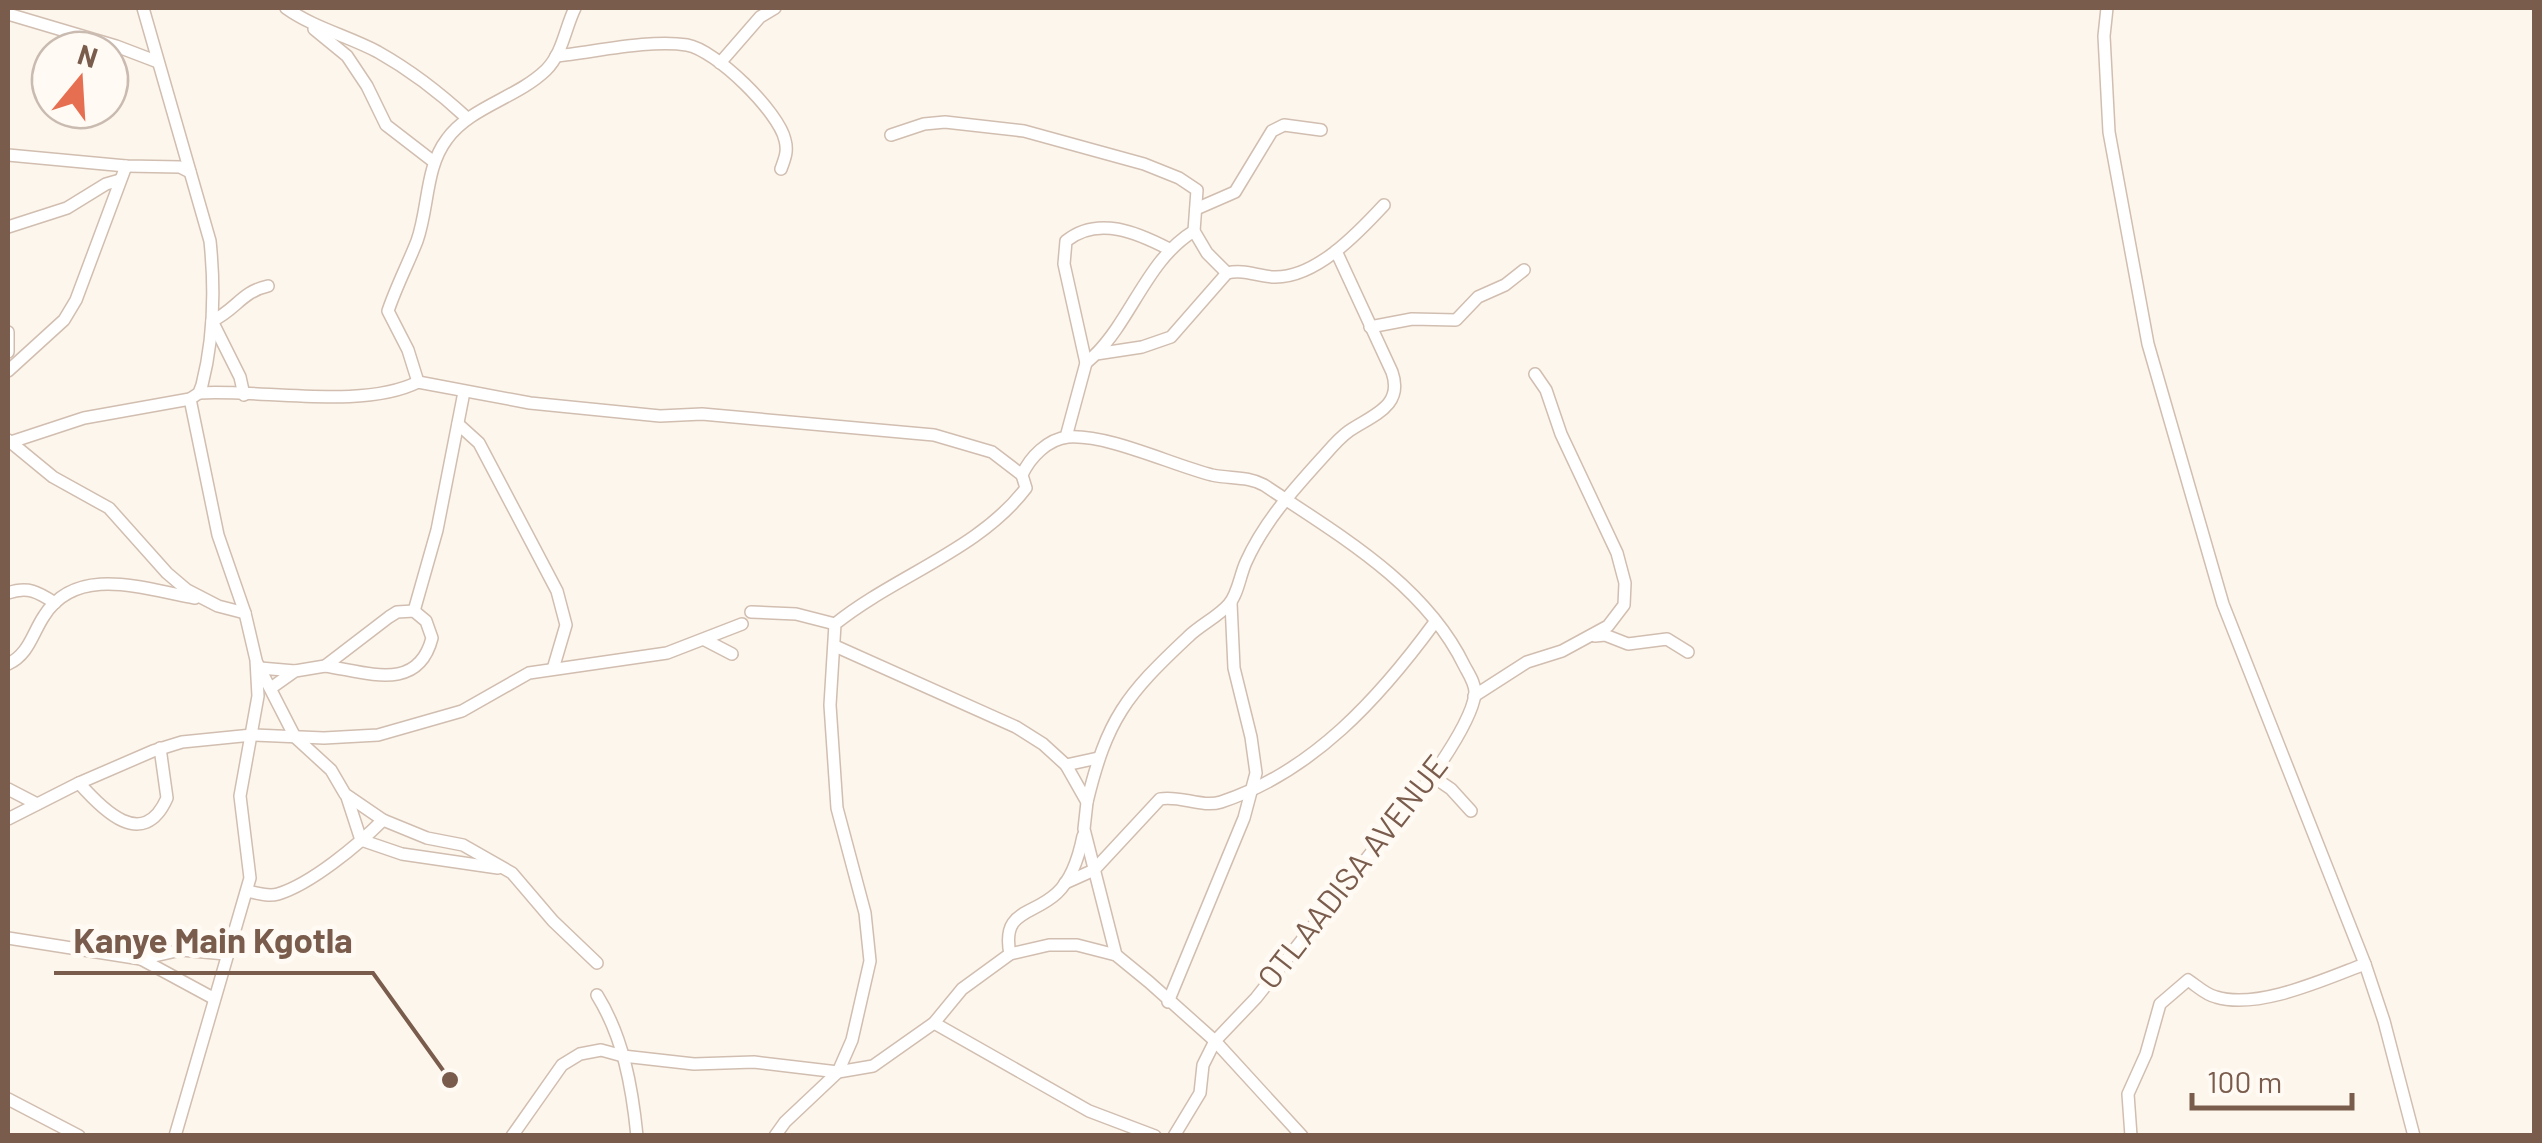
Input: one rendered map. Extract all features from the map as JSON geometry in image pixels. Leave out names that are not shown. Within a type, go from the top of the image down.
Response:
[{"type":"street","points":[[143,8],[210,241],[214,279],[212,321],[195,396],[218,536],[258,664],[294,736],[331,770],[345,794],[361,840],[379,848],[505,869]]},
{"type":"street","points":[[286,8],[347,56],[386,125],[434,162]]},
{"type":"street","points":[[418,382],[408,350],[388,311],[416,244],[434,162],[449,136],[467,118],[520,90],[547,69],[574,8]]},
{"type":"street","points":[[720,63],[760,17],[775,8]]},
{"type":"street","points":[[2107,8],[2104,36],[2109,132],[2148,344],[2223,604],[2365,964],[2414,1136]]},
{"type":"street","points":[[8,14],[158,62]]},
{"type":"street","points":[[303,20],[379,53],[448,100],[467,118]]},
{"type":"street","points":[[556,56],[685,45],[720,63],[772,114],[782,128],[787,154],[781,169]]},
{"type":"street","points":[[891,135],[924,124],[973,122],[1064,140],[1082,150],[1129,160],[1179,178],[1196,190],[1194,231],[1207,253],[1227,273]]},
{"type":"street","points":[[1196,209],[1235,192],[1272,131],[1281,126],[1321,130]]},
{"type":"street","points":[[8,155],[126,166],[180,166],[190,172]]},
{"type":"street","points":[[8,371],[64,320],[76,300],[126,166]]},
{"type":"street","points":[[8,227],[67,208],[106,184],[120,180]]},
{"type":"street","points":[[1091,358],[1171,338],[1227,273],[1238,270],[1278,277],[1296,274],[1336,251],[1384,205]]},
{"type":"street","points":[[1091,358],[1064,264],[1066,241],[1089,230],[1124,229],[1169,249]]},
{"type":"street","points":[[1066,437],[1091,358],[1113,337],[1169,249],[1194,231]]},
{"type":"street","points":[[1168,1002],[1254,786],[1251,737],[1234,668],[1231,603],[1246,562],[1285,499],[1346,433],[1388,406],[1397,390],[1336,251]]},
{"type":"street","points":[[1370,327],[1386,321],[1456,320],[1478,297],[1524,270]]},
{"type":"street","points":[[212,321],[232,312],[249,290],[268,286]]},
{"type":"street","points":[[212,321],[240,377],[244,395]]},
{"type":"street","points":[[8,332],[8,352]]},
{"type":"street","points":[[1474,696],[1528,662],[1591,636],[1618,616],[1624,605],[1626,583],[1592,495],[1561,434],[1546,390],[1535,374]]},
{"type":"street","points":[[8,442],[84,418],[195,396],[352,394],[404,389],[418,382],[530,403],[934,435],[992,452],[1022,475],[1026,488],[986,531],[864,601],[835,624]]},
{"type":"street","points":[[414,610],[437,530],[464,392]]},
{"type":"street","points":[[458,424],[479,443],[557,591],[566,625],[553,669]]},
{"type":"street","points":[[1022,475],[1036,454],[1066,437],[1107,444],[1212,474],[1236,479],[1250,477],[1369,557],[1436,622],[1454,646],[1474,687],[1474,696]]},
{"type":"street","points":[[8,442],[16,444],[53,477],[109,508],[166,572],[204,600]]},
{"type":"street","points":[[8,664],[24,653],[55,603],[80,589],[104,583],[204,600],[245,613]]},
{"type":"street","points":[[8,593],[23,588],[55,603]]},
{"type":"street","points":[[1010,954],[1010,926],[1059,891],[1081,847],[1098,758],[1116,716],[1139,686],[1192,633],[1231,603]]},
{"type":"street","points":[[258,664],[295,670],[325,666],[394,675],[420,666],[432,638],[426,621],[414,610],[398,612],[325,666]]},
{"type":"street","points":[[752,612],[796,614],[835,624]]},
{"type":"street","points":[[1064,883],[1094,870],[1160,799],[1220,802],[1288,770],[1350,722],[1380,692],[1436,622]]},
{"type":"street","points":[[8,819],[79,782],[160,748],[218,737],[378,735],[462,711],[529,674],[650,656],[742,624]]},
{"type":"street","points":[[775,1136],[838,1072],[852,1040],[870,961],[864,913],[837,808],[830,704],[835,624]]},
{"type":"street","points":[[1591,636],[1605,635],[1628,644],[1667,639],[1688,652]]},
{"type":"street","points":[[705,640],[732,654]]},
{"type":"street","points":[[835,646],[1016,727],[1044,744],[1066,765],[1087,802]]},
{"type":"street","points":[[174,1136],[247,891],[250,865],[240,796],[258,696],[258,664]]},
{"type":"street","points":[[271,688],[295,670]]},
{"type":"street","name":"OTLAADISA AVENUE","points":[[1174,1136],[1200,1094],[1203,1065],[1216,1040],[1266,986],[1432,776],[1456,738],[1474,696]]},
{"type":"street","points":[[79,782],[109,816],[136,824],[152,818],[167,798],[160,748]]},
{"type":"street","points":[[1066,765],[1098,758]]},
{"type":"street","points":[[1432,776],[1452,789],[1472,811]]},
{"type":"street","points":[[8,790],[37,804]]},
{"type":"street","points":[[345,794],[383,820],[427,838],[464,845],[505,869],[597,964]]},
{"type":"street","points":[[247,891],[274,896],[282,893],[361,840],[383,820]]},
{"type":"street","points":[[1084,829],[1116,955]]},
{"type":"street","points":[[424,857],[427,838]]},
{"type":"street","points":[[8,938],[142,959],[213,998]]},
{"type":"street","points":[[512,1136],[540,1093],[570,1059],[601,1050],[694,1064],[754,1062],[838,1072],[882,1062],[934,1022],[962,990],[1010,954],[1049,945],[1077,945],[1116,955],[1216,1040],[1302,1136]]},
{"type":"street","points":[[142,959],[181,950],[226,954]]},
{"type":"street","points":[[2131,1136],[2128,1094],[2146,1054],[2160,1004],[2188,980],[2214,997],[2248,1000],[2314,984],[2365,964]]},
{"type":"street","points":[[597,995],[614,1027],[632,1087],[637,1136]]},
{"type":"street","points":[[934,1022],[1089,1111],[1154,1136]]},
{"type":"street","points":[[8,1099],[79,1136]]},
{"type":"place","name":"Kanye Main Kgotla","points":[[450,1080]]}]
